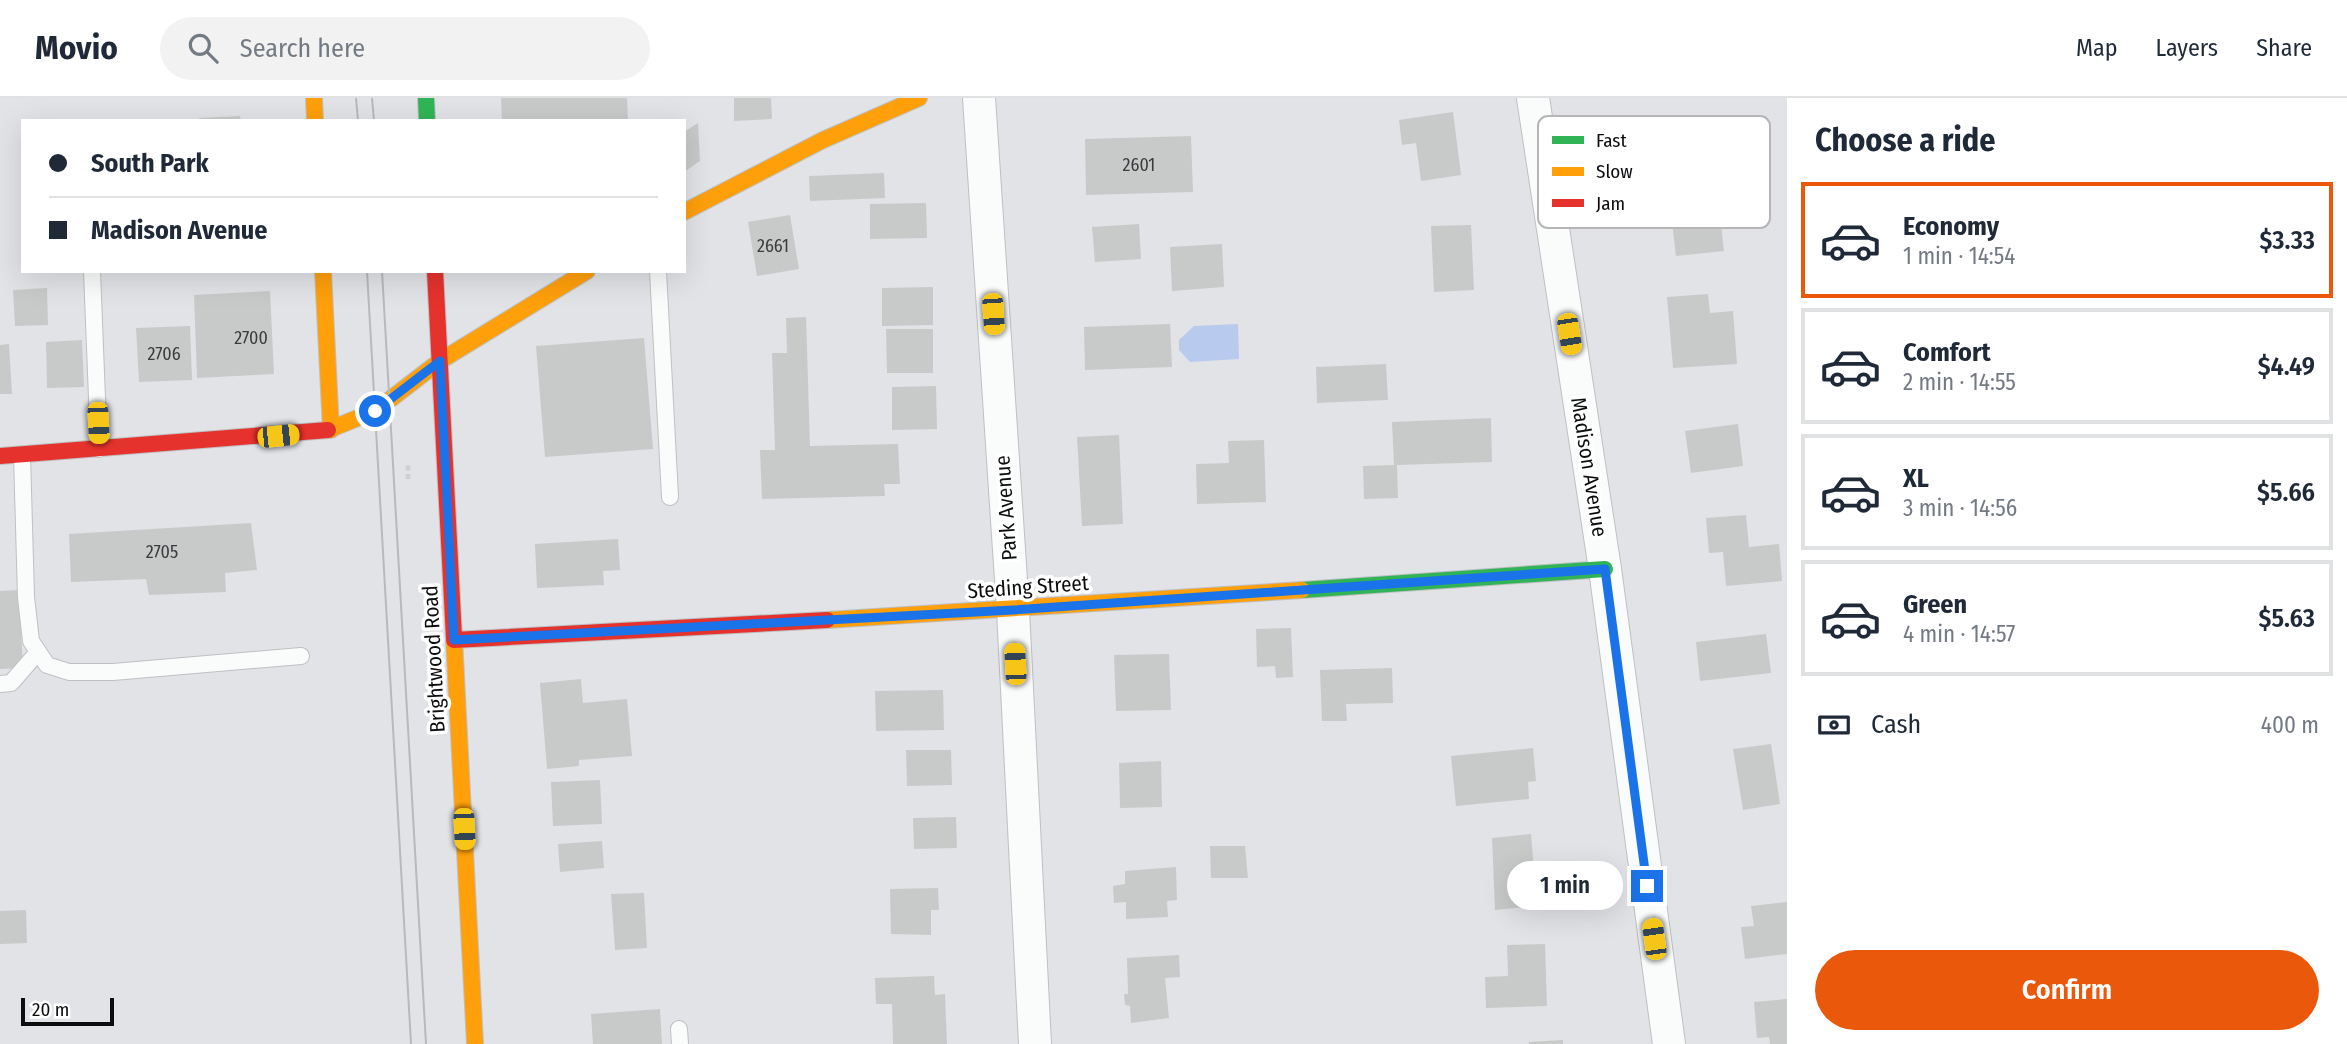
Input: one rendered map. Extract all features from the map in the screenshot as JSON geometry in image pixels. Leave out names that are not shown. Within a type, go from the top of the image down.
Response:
[{"type":"street","points":[[314,98],[315,119]]},
{"type":"street","points":[[426,98],[427,119]]},
{"type":"street","points":[[686,211],[823,140],[919,98]]},
{"type":"street","name":"Park Avenue","points":[[979,98],[1013,610],[1035,1044]]},
{"type":"street","name":"Madison Avenue","points":[[1533,98],[1538,131]]},
{"type":"street","name":"Madison Avenue","points":[[1553,228],[1605,569],[1669,1044]]},
{"type":"street","points":[[323,273],[331,430]]},
{"type":"street","name":"Brightwood Road","points":[[435,273],[475,1044]]},
{"type":"street","points":[[0,456],[331,430],[383,407],[440,361],[584,273]]},
{"type":"street","name":"Steding Street","points":[[454,640],[1013,610],[1605,569]]},
{"type":"lane","points":[[92,273],[99,449]]},
{"type":"lane","points":[[658,273],[670,497]]},
{"type":"lane","points":[[22,455],[26,597],[31,641],[47,665],[69,672],[113,672],[301,656]]},
{"type":"lane","points":[[0,684],[11,683],[38,652]]},
{"type":"water","points":[[1238,324],[1239,359],[1190,362],[1179,350],[1179,340],[1194,326]]},
{"type":"building","points":[[501,98],[627,98],[628,119],[502,119]]},
{"type":"building","points":[[734,98],[771,98],[772,119],[734,121]]},
{"type":"building","points":[[1453,112],[1461,175],[1421,181],[1416,143],[1402,145],[1399,120]]},
{"type":"building","points":[[240,116],[241,119],[199,119]]},
{"type":"building","points":[[698,123],[700,161],[686,171],[686,131]]},
{"type":"building","points":[[1191,136],[1193,192],[1086,195],[1085,139]]},
{"type":"building","points":[[884,173],[885,198],[810,201],[809,176]]},
{"type":"building","points":[[926,203],[927,238],[870,239],[870,204]]},
{"type":"building","points":[[790,215],[799,269],[757,276],[748,222]]},
{"type":"building","points":[[1139,224],[1141,259],[1095,262],[1092,227]]},
{"type":"building","points":[[1471,225],[1474,290],[1434,292],[1431,226]]},
{"type":"building","points":[[1673,228],[1721,228],[1724,251],[1676,256]]},
{"type":"building","points":[[1222,244],[1224,287],[1172,291],[1170,247]]},
{"type":"building","points":[[933,287],[933,325],[882,326],[882,288]]},
{"type":"building","points":[[47,288],[48,325],[15,326],[13,290]]},
{"type":"building","points":[[270,291],[274,374],[197,378],[194,295]]},
{"type":"building","points":[[1708,294],[1710,313],[1733,311],[1737,364],[1673,368],[1667,297]]},
{"type":"building","points":[[806,317],[810,446],[898,444],[900,484],[884,484],[885,496],[762,499],[760,450],[775,450],[772,353],[787,353],[786,318]]},
{"type":"building","points":[[1170,324],[1172,367],[1085,370],[1084,327]]},
{"type":"building","points":[[190,326],[192,380],[139,382],[136,328]]},
{"type":"building","points":[[886,329],[933,329],[933,373],[887,373]]},
{"type":"building","points":[[644,338],[653,449],[545,457],[536,346]]},
{"type":"building","points":[[82,340],[84,387],[47,388],[46,342]]},
{"type":"building","points":[[9,344],[12,394],[0,394],[0,345]]},
{"type":"building","points":[[1386,364],[1388,400],[1317,403],[1316,367]]},
{"type":"building","points":[[936,386],[937,429],[892,430],[892,387]]},
{"type":"building","points":[[1491,418],[1492,462],[1397,465],[1398,498],[1364,499],[1363,466],[1394,465],[1392,422]]},
{"type":"building","points":[[1738,424],[1743,466],[1691,473],[1685,431]]},
{"type":"building","points":[[1119,435],[1123,524],[1082,526],[1077,437]]},
{"type":"building","points":[[1264,440],[1266,502],[1197,504],[1196,464],[1229,463],[1228,441]]},
{"type":"building","points":[[1746,515],[1749,547],[1779,544],[1782,581],[1726,586],[1723,552],[1709,553],[1706,518]]},
{"type":"building","points":[[251,523],[257,570],[225,573],[226,592],[149,595],[146,579],[71,582],[69,534]]},
{"type":"building","points":[[618,539],[620,570],[603,571],[604,585],[537,588],[535,544]]},
{"type":"building","points":[[19,590],[23,668],[0,669],[0,591]]},
{"type":"building","points":[[1291,628],[1293,677],[1276,678],[1275,666],[1257,667],[1256,629]]},
{"type":"building","points":[[1766,634],[1771,673],[1700,681],[1696,642]]},
{"type":"building","points":[[1169,654],[1171,710],[1116,711],[1114,655]]},
{"type":"building","points":[[1392,668],[1393,703],[1346,704],[1347,721],[1322,721],[1320,670]]},
{"type":"building","points":[[581,679],[583,703],[627,699],[632,756],[579,760],[579,766],[547,769],[540,683]]},
{"type":"building","points":[[943,690],[944,730],[876,731],[875,691]]},
{"type":"building","points":[[1771,744],[1780,804],[1743,810],[1733,749]]},
{"type":"building","points":[[1533,748],[1536,781],[1528,782],[1529,799],[1456,806],[1451,756]]},
{"type":"building","points":[[906,750],[951,750],[952,785],[907,786]]},
{"type":"building","points":[[1161,761],[1162,807],[1120,808],[1119,763]]},
{"type":"building","points":[[600,780],[602,824],[553,826],[551,782]]},
{"type":"building","points":[[956,817],[957,848],[914,849],[913,818]]},
{"type":"building","points":[[1531,834],[1537,906],[1495,910],[1492,838]]},
{"type":"building","points":[[602,841],[604,868],[560,872],[558,844]]},
{"type":"building","points":[[1210,846],[1245,846],[1248,878],[1211,878]]},
{"type":"building","points":[[1176,867],[1177,900],[1167,901],[1168,917],[1126,919],[1126,902],[1114,903],[1113,886],[1125,884],[1125,871]]},
{"type":"building","points":[[938,888],[939,910],[931,910],[931,935],[891,934],[890,889]]},
{"type":"building","points":[[644,893],[647,948],[615,950],[611,894]]},
{"type":"building","points":[[1787,902],[1787,954],[1745,959],[1741,927],[1754,926],[1751,906]]},
{"type":"building","points":[[26,910],[27,943],[0,944],[0,911]]},
{"type":"building","points":[[1545,944],[1547,1006],[1486,1008],[1485,977],[1508,976],[1507,945]]},
{"type":"building","points":[[1179,955],[1180,977],[1165,978],[1169,1018],[1131,1023],[1130,1006],[1125,1005],[1124,994],[1128,994],[1127,958]]},
{"type":"building","points":[[934,976],[935,995],[945,994],[947,1044],[893,1044],[892,1004],[876,1004],[875,978]]},
{"type":"building","points":[[1787,999],[1787,1044],[1770,1044],[1769,1037],[1757,1038],[1754,1002]]},
{"type":"building","points":[[660,1009],[662,1044],[593,1044],[591,1014]]},
{"type":"building","points":[[1563,1040],[1563,1044],[1529,1044],[1529,1042]]},
{"type":"tram line","points":[[356,98],[358,119]]},
{"type":"tram line","points":[[372,98],[374,119]]},
{"type":"tram line","points":[[367,273],[411,1044]]},
{"type":"tram line","points":[[382,273],[426,1044]]},
{"type":"traffic: fast","points":[[426,98],[427,119]]},
{"type":"traffic: fast","points":[[1302,590],[1605,569]]},
{"type":"traffic: slow","points":[[314,98],[315,119]]},
{"type":"traffic: slow","points":[[686,211],[823,140],[919,98]]},
{"type":"traffic: slow","points":[[323,273],[331,430]]},
{"type":"traffic: slow","points":[[328,430],[375,411],[440,361],[584,273]]},
{"type":"traffic: slow","points":[[827,620],[1302,590]]},
{"type":"traffic: slow","points":[[454,638],[475,1044]]},
{"type":"traffic: jam","points":[[435,273],[454,638]]},
{"type":"traffic: jam","points":[[0,456],[328,430]]},
{"type":"traffic: jam","points":[[454,640],[827,620]]},
{"type":"route","points":[[375,411],[440,361],[454,640],[1013,610],[1605,569],[1647,886]]}]
